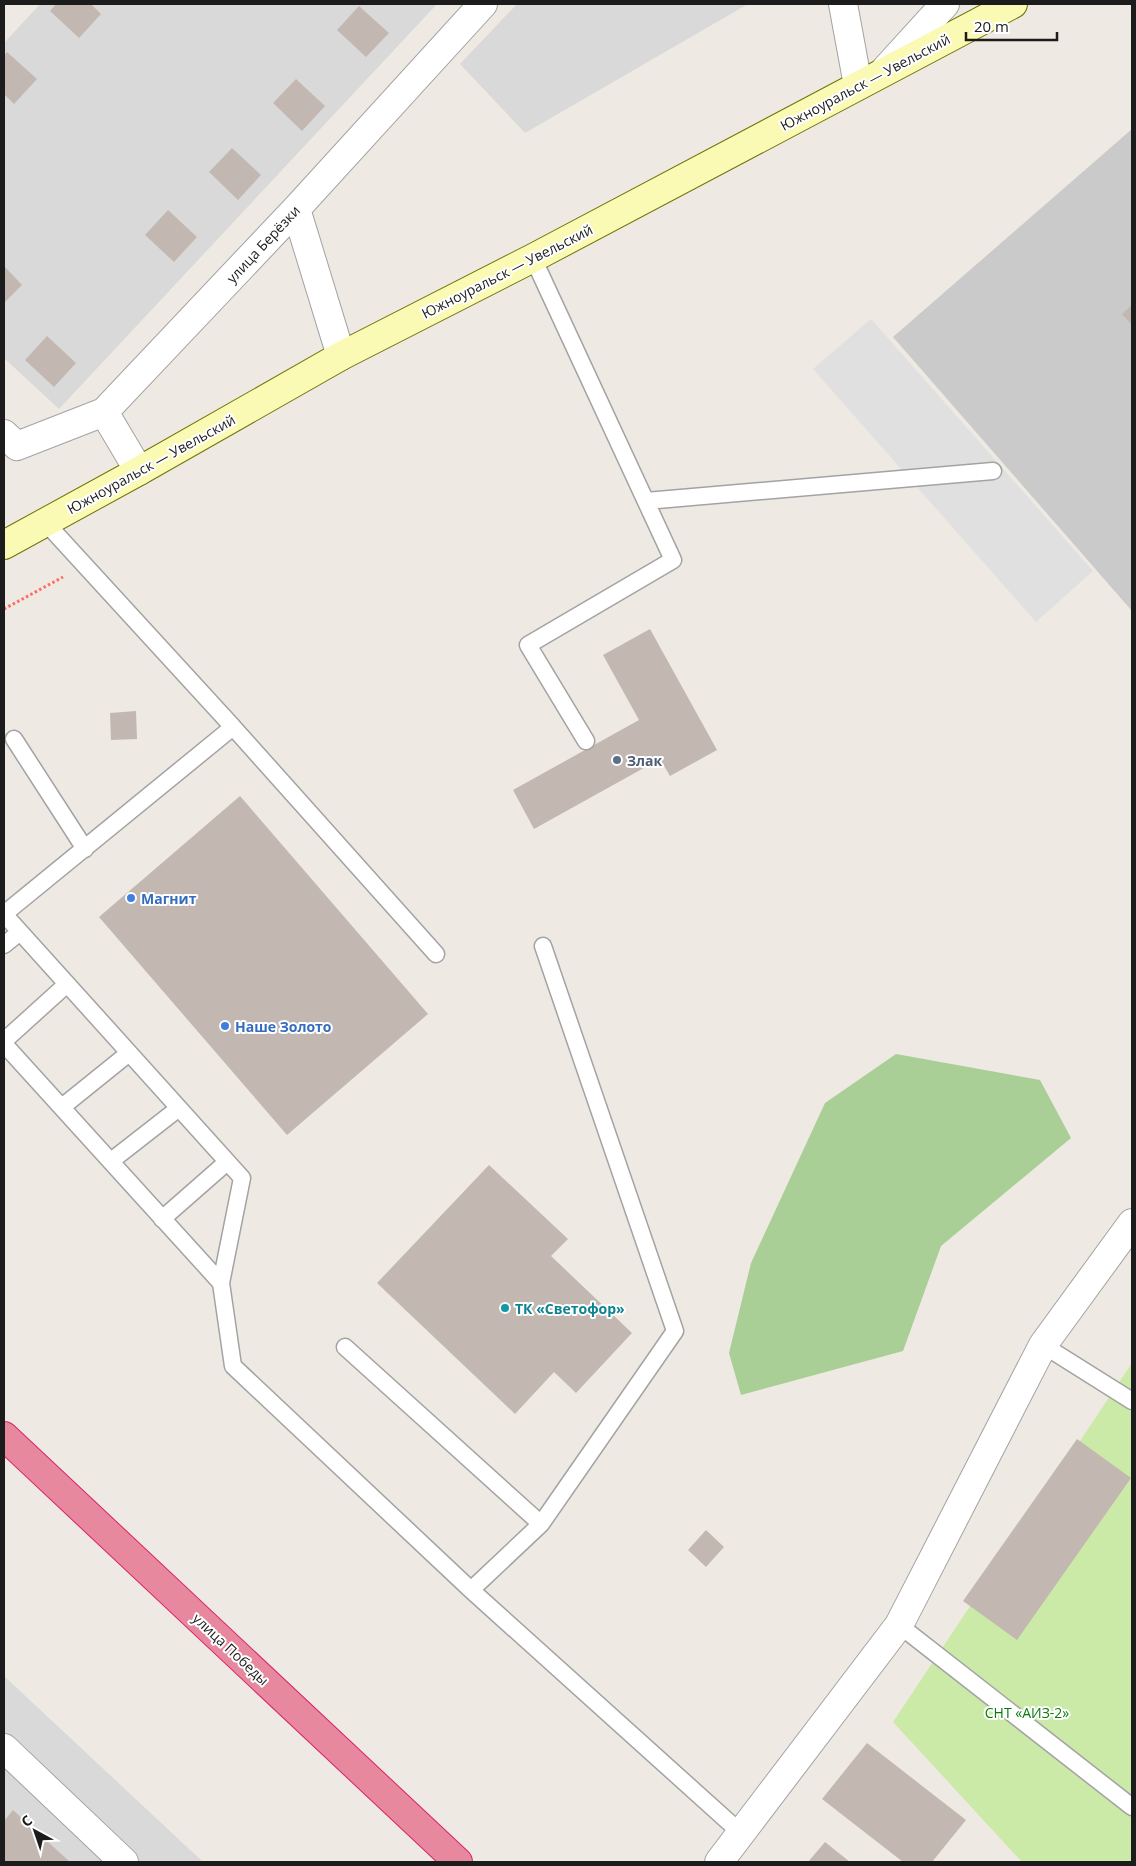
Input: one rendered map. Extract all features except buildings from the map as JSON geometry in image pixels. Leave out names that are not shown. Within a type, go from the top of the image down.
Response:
[{"type":"highway","name":"улица Победы","points":[[4,1436],[458,1862]]},
{"type":"street","name":"улица Берёзки","points":[[11,440],[104,412],[296,209],[483,4]]},
{"type":"street","points":[[843,4],[858,85]]},
{"type":"street","points":[[884,71],[945,4]]},
{"type":"street","name":"Южноуральск — Увельский","points":[[4,545],[139,471],[340,356],[533,258],[1013,4]]},
{"type":"street","points":[[296,209],[340,356]]},
{"type":"street","points":[[104,412],[139,471]]},
{"type":"street","points":[[719,1862],[899,1625],[1044,1345],[1132,1223]]},
{"type":"street","points":[[4,1748],[124,1862]]},
{"type":"lane","points":[[533,258],[673,560],[528,645],[586,740]]},
{"type":"lane","points":[[646,501],[993,471]]},
{"type":"lane","points":[[46,523],[233,727],[436,954]]},
{"type":"lane","points":[[233,727],[4,914],[242,1178],[221,1283],[233,1366],[471,1590],[742,1834]]},
{"type":"lane","points":[[14,739],[84,849]]},
{"type":"lane","points":[[4,945],[20,932]]},
{"type":"lane","points":[[471,1590],[542,1524],[676,1331],[543,946]]},
{"type":"lane","points":[[67,984],[4,1042],[221,1283]]},
{"type":"lane","points":[[62,1108],[129,1053]]},
{"type":"lane","points":[[111,1161],[178,1108]]},
{"type":"lane","points":[[162,1219],[227,1162]]},
{"type":"lane","points":[[1044,1345],[1132,1401]]},
{"type":"lane","points":[[345,1347],[542,1524]]},
{"type":"lane","points":[[899,1625],[1132,1807]]},
{"type":"path","points":[[4,608],[85,565]]},
{"type":"shaded area","points":[[40,4],[437,4],[59,409],[4,358],[4,43]]},
{"type":"shaded area","points":[[517,4],[748,4],[525,133],[460,64]]},
{"type":"shaded area","points":[[1132,129],[1132,611],[893,337]]},
{"type":"shaded area","points":[[871,319],[1093,571],[1036,622],[813,369]]},
{"type":"shaded area","points":[[4,1676],[203,1862],[4,1862]]},
{"type":"green space","points":[[896,1054],[1040,1080],[1071,1138],[941,1246],[903,1351],[741,1395],[729,1353],[751,1263],[825,1103]]},
{"type":"green space","name":"СНТ «АИЗ-2»","points":[[1132,1363],[1132,1862],[1022,1862],[893,1722]]},
{"type":"place","name":"Злак","points":[[617,760]]},
{"type":"place","name":"Магнит","points":[[131,898]]},
{"type":"place","name":"Наше Золото","points":[[225,1026]]},
{"type":"place","name":"ТК «Светофор»","points":[[505,1308]]}]
